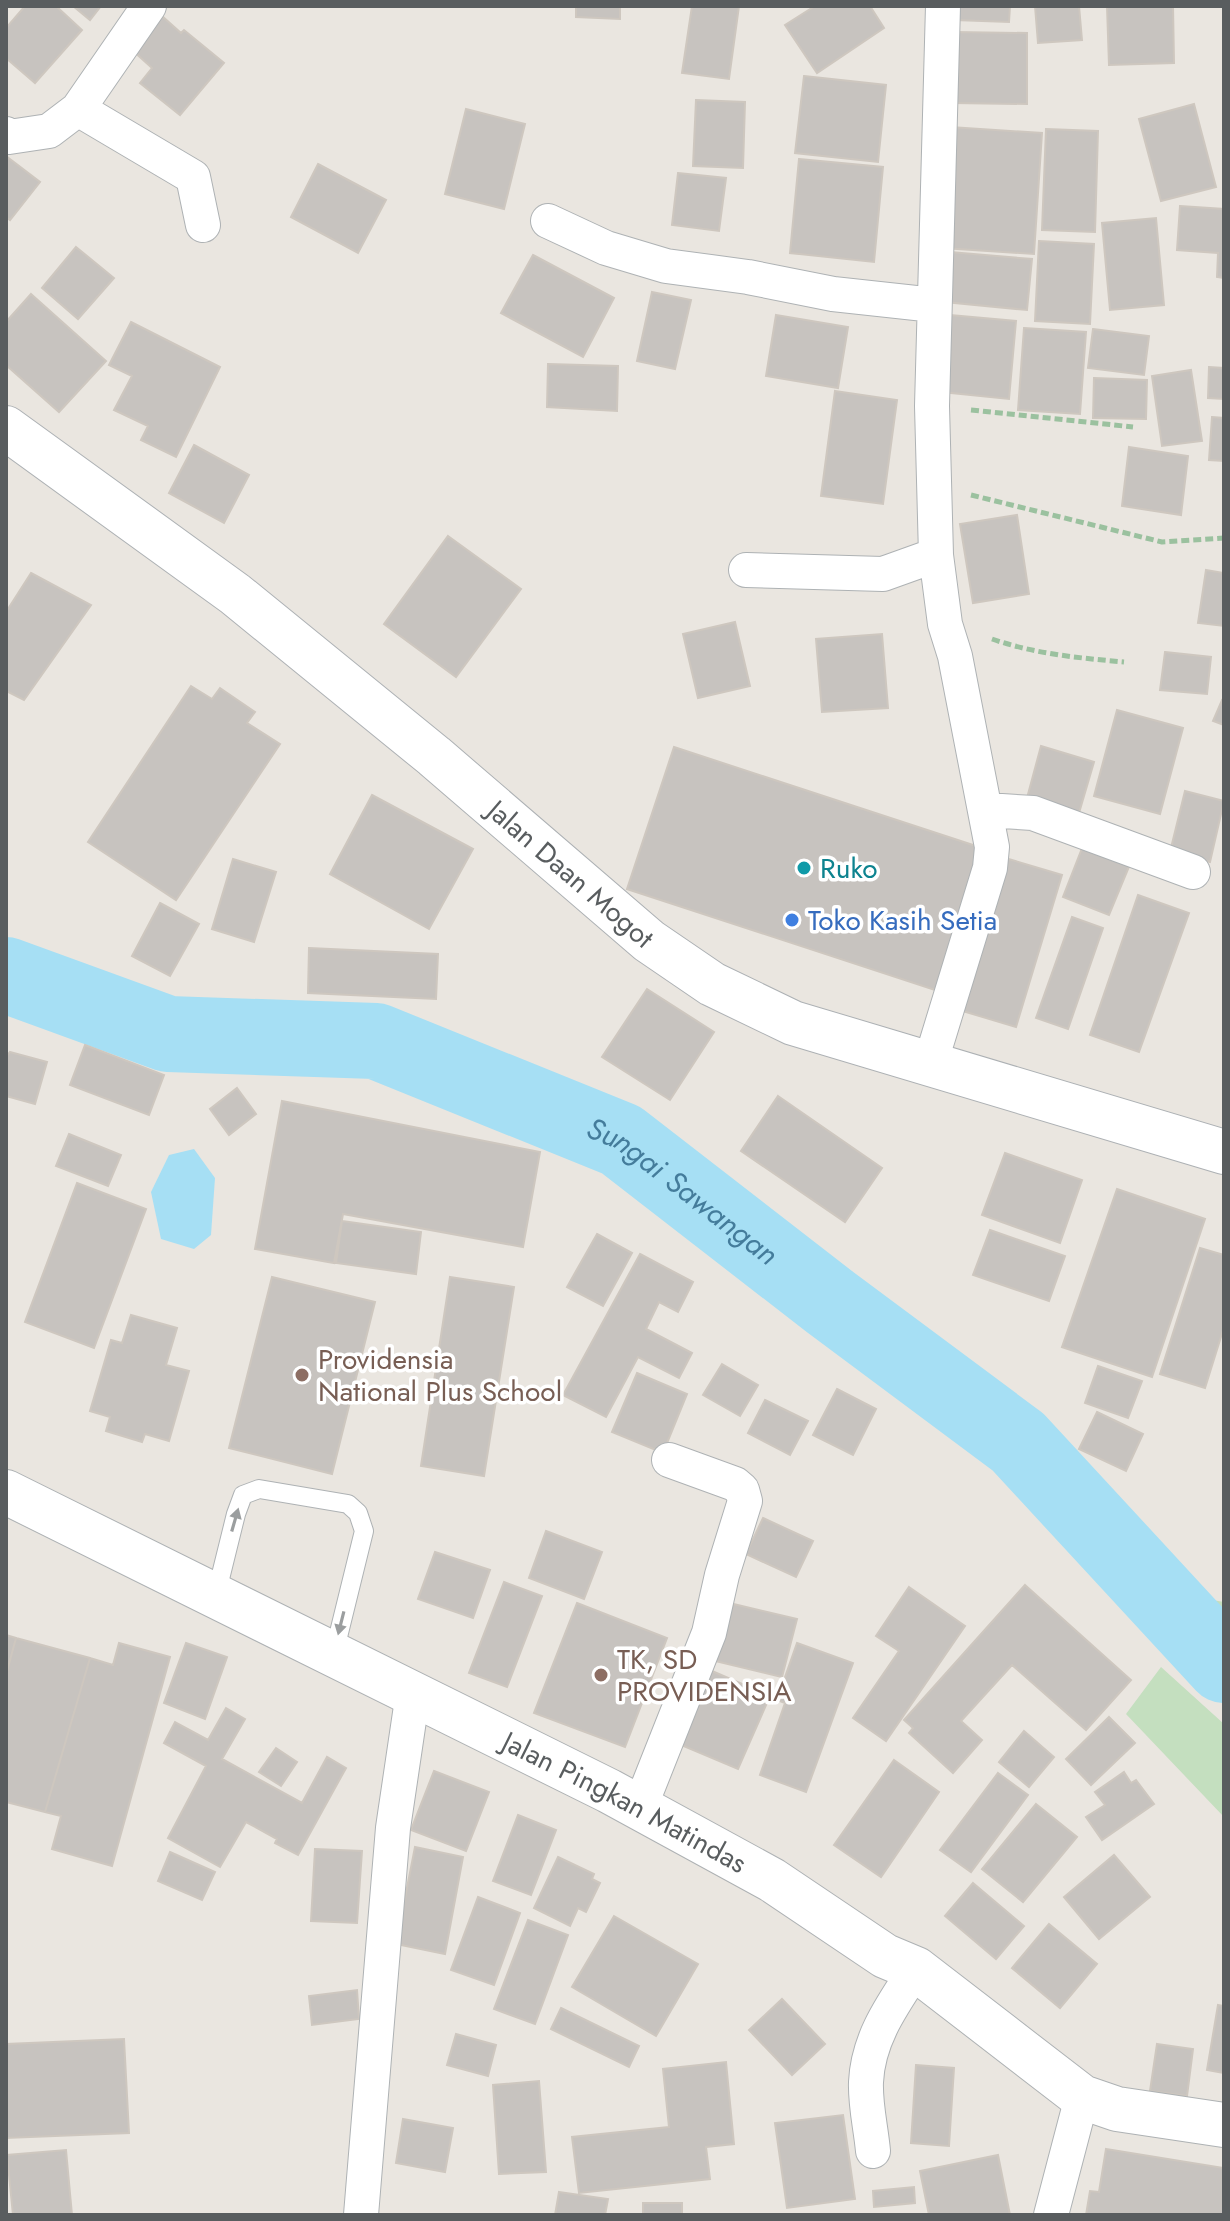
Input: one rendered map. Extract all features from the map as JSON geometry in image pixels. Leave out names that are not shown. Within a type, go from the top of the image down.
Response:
[{"type":"main road","name":"Jalan Daan Mogot","points":[[6,428],[235,594],[434,756],[649,941],[712,984],[793,1023],[1224,1152]]},
{"type":"main road","name":"Jalan Pingkan Matindas","points":[[6,1492],[640,1807],[772,1880],[885,1956],[916,1969],[1082,2097],[1117,2109],[1224,2125]]},
{"type":"street","points":[[6,134],[9,137],[49,131],[78,109],[149,6]]},
{"type":"street","points":[[930,1064],[990,868],[992,847],[955,656],[945,624],[936,555],[932,406],[943,6]]},
{"type":"street","points":[[78,109],[193,177],[203,225]]},
{"type":"street","points":[[548,221],[606,248],[666,266],[748,277],[833,294],[934,305]]},
{"type":"street","points":[[746,570],[883,574],[936,555]]},
{"type":"street","points":[[986,810],[1033,813],[1193,872]]},
{"type":"street","points":[[640,1807],[709,1633],[722,1575],[745,1501],[742,1490],[735,1484],[669,1460]]},
{"type":"street","points":[[361,2215],[393,1828],[413,1693]]},
{"type":"street","points":[[873,2151],[866,2082],[870,2058],[887,2013],[916,1969]]},
{"type":"street","points":[[1051,2215],[1082,2097]]},
{"type":"lane","points":[[216,1595],[243,1495],[259,1489],[348,1504],[358,1513],[364,1531],[334,1654]]},
{"type":"path","points":[[932,406],[1133,427]]},
{"type":"path","points":[[934,486],[1162,542],[1224,538]]},
{"type":"path","points":[[945,624],[1022,650],[1124,662]]},
{"type":"green space","points":[[1195,1597],[1224,1602],[1224,1628]]},
{"type":"green space","points":[[1161,1667],[1224,1724],[1224,1817],[1126,1714]]},
{"type":"water","points":[[194,1149],[215,1178],[211,1235],[194,1249],[161,1239],[151,1192],[169,1155]]},
{"type":"building","points":[[25,6],[56,6],[82,30],[35,83],[6,58],[6,28]]},
{"type":"building","points":[[73,6],[101,6],[90,20]]},
{"type":"building","points":[[576,6],[620,6],[620,19],[576,17]]},
{"type":"building","points":[[692,6],[739,6],[729,79],[682,73]]},
{"type":"building","points":[[815,6],[870,6],[884,28],[817,73],[785,25]]},
{"type":"building","points":[[955,6],[1010,6],[1009,22],[955,20]]},
{"type":"building","points":[[1035,6],[1079,6],[1082,40],[1038,43]]},
{"type":"building","points":[[1107,6],[1173,6],[1174,63],[1109,65]]},
{"type":"building","points":[[162,16],[224,63],[180,115],[140,83],[152,68],[132,50]]},
{"type":"building","points":[[954,32],[1027,33],[1027,104],[953,103]]},
{"type":"building","points":[[804,76],[886,85],[878,162],[795,153]]},
{"type":"building","points":[[696,100],[745,102],[743,168],[693,166]]},
{"type":"building","points":[[1194,104],[1216,187],[1161,201],[1139,119]]},
{"type":"building","points":[[466,109],[525,124],[504,209],[445,194]]},
{"type":"building","points":[[950,127],[1042,133],[1034,254],[943,248]]},
{"type":"building","points":[[1046,129],[1098,131],[1095,232],[1042,230]]},
{"type":"building","points":[[6,156],[40,182],[10,220],[6,217]]},
{"type":"building","points":[[799,159],[883,167],[874,262],[790,253]]},
{"type":"building","points":[[318,164],[386,200],[358,253],[291,217]]},
{"type":"building","points":[[678,173],[726,178],[719,231],[672,225]]},
{"type":"building","points":[[1180,206],[1224,209],[1224,278],[1217,277],[1218,253],[1177,250]]},
{"type":"building","points":[[1156,218],[1164,305],[1110,310],[1102,223]]},
{"type":"building","points":[[1039,241],[1094,244],[1090,324],[1035,321]]},
{"type":"building","points":[[76,247],[114,278],[78,319],[42,288]]},
{"type":"building","points":[[950,252],[1032,259],[1027,310],[945,302]]},
{"type":"building","points":[[533,255],[614,298],[583,357],[501,313]]},
{"type":"building","points":[[652,292],[691,300],[675,369],[637,361]]},
{"type":"building","points":[[31,294],[106,361],[59,412],[6,365],[6,322]]},
{"type":"building","points":[[776,315],[848,327],[838,388],[766,376]]},
{"type":"building","points":[[950,315],[1016,321],[1009,399],[942,392]]},
{"type":"building","points":[[131,322],[220,367],[176,457],[141,440],[148,426],[114,410],[132,376],[109,365]]},
{"type":"building","points":[[1024,328],[1086,332],[1080,414],[1018,410]]},
{"type":"building","points":[[1093,329],[1149,336],[1144,375],[1088,368]]},
{"type":"building","points":[[548,364],[618,366],[617,411],[547,407]]},
{"type":"building","points":[[1209,367],[1224,368],[1224,399],[1208,398]]},
{"type":"building","points":[[1191,370],[1202,441],[1162,446],[1152,376]]},
{"type":"building","points":[[1094,378],[1147,380],[1146,419],[1093,418]]},
{"type":"building","points":[[835,391],[897,400],[883,504],[821,496]]},
{"type":"building","points":[[1212,417],[1224,418],[1224,461],[1209,460]]},
{"type":"building","points":[[194,445],[249,475],[224,523],[169,493]]},
{"type":"building","points":[[1129,447],[1188,456],[1181,515],[1122,506]]},
{"type":"building","points":[[1017,515],[1029,594],[973,603],[960,524]]},
{"type":"building","points":[[448,536],[521,589],[456,677],[384,624]]},
{"type":"building","points":[[1206,570],[1224,573],[1224,626],[1198,623]]},
{"type":"building","points":[[31,573],[91,605],[24,700],[6,691],[6,612]]},
{"type":"building","points":[[735,622],[750,686],[698,698],[683,634]]},
{"type":"building","points":[[882,634],[888,708],[822,712],[816,639]]},
{"type":"building","points":[[1165,652],[1211,657],[1207,694],[1160,690]]},
{"type":"building","points":[[191,686],[212,699],[220,688],[255,712],[247,723],[280,744],[176,900],[88,842]]},
{"type":"building","points":[[1224,701],[1224,725],[1213,721]]},
{"type":"building","points":[[1117,710],[1183,728],[1160,814],[1094,796]]},
{"type":"building","points":[[1041,746],[1094,762],[1079,813],[1027,798]]},
{"type":"building","name":"Ruko","points":[[674,747],[982,848],[935,990],[627,889]]},
{"type":"building","points":[[1185,791],[1224,801],[1210,862],[1170,852]]},
{"type":"building","points":[[372,795],[473,849],[429,929],[330,874]]},
{"type":"building","points":[[1086,838],[1133,857],[1109,915],[1063,897]]},
{"type":"building","points":[[1002,857],[1062,875],[1016,1027],[956,1009]]},
{"type":"building","points":[[233,859],[276,872],[254,942],[212,929]]},
{"type":"building","points":[[1138,895],[1189,913],[1139,1052],[1090,1035]]},
{"type":"building","points":[[160,903],[199,924],[170,976],[132,956]]},
{"type":"building","points":[[1072,917],[1103,928],[1068,1029],[1036,1018]]},
{"type":"building","points":[[309,948],[438,954],[436,999],[308,993]]},
{"type":"building","points":[[647,989],[714,1032],[670,1100],[602,1057]]},
{"type":"building","points":[[85,1045],[164,1075],[149,1115],[70,1085]]},
{"type":"building","points":[[10,1052],[47,1062],[35,1104],[6,1096],[6,1057]]},
{"type":"building","points":[[237,1088],[256,1114],[229,1135],[210,1109]]},
{"type":"building","points":[[778,1096],[882,1168],[845,1222],[741,1151]]},
{"type":"building","points":[[282,1101],[540,1152],[523,1247],[343,1214],[334,1263],[255,1249]]},
{"type":"building","points":[[69,1134],[121,1155],[108,1186],[56,1166]]},
{"type":"building","points":[[1005,1153],[1082,1180],[1060,1243],[982,1215]]},
{"type":"building","points":[[77,1183],[146,1209],[94,1348],[25,1322]]},
{"type":"building","points":[[1117,1189],[1205,1219],[1152,1377],[1062,1347]]},
{"type":"building","points":[[342,1221],[421,1232],[416,1274],[336,1263]]},
{"type":"building","points":[[990,1230],[1065,1256],[1049,1301],[973,1275]]},
{"type":"building","points":[[597,1234],[632,1253],[603,1306],[567,1287]]},
{"type":"building","points":[[1200,1248],[1224,1255],[1224,1327],[1205,1388],[1160,1374]]},
{"type":"building","points":[[640,1254],[693,1282],[678,1312],[659,1302],[646,1329],[692,1353],[679,1378],[638,1357],[606,1417],[563,1395]]},
{"type":"building","name":"Providensia National Plus School","points":[[272,1277],[375,1302],[332,1474],[229,1448]]},
{"type":"building","points":[[450,1277],[514,1287],[484,1476],[421,1466]]},
{"type":"building","points":[[131,1315],[177,1328],[166,1365],[189,1371],[169,1441],[145,1434],[142,1442],[106,1431],[110,1417],[90,1411],[111,1340],[122,1343]]},
{"type":"building","points":[[722,1364],[758,1385],[740,1416],[703,1395]]},
{"type":"building","points":[[1098,1366],[1142,1381],[1128,1418],[1085,1403]]},
{"type":"building","points":[[637,1373],[687,1394],[663,1453],[612,1432]]},
{"type":"building","points":[[837,1389],[876,1409],[853,1455],[813,1435]]},
{"type":"building","points":[[765,1400],[808,1421],[790,1455],[748,1433]]},
{"type":"building","points":[[1097,1412],[1143,1434],[1126,1471],[1079,1449]]},
{"type":"building","points":[[763,1518],[813,1541],[796,1577],[746,1554]]},
{"type":"building","points":[[546,1531],[602,1552],[584,1599],[529,1578]]},
{"type":"building","points":[[435,1552],[490,1570],[473,1618],[418,1599]]},
{"type":"building","points":[[504,1582],[542,1596],[507,1687],[469,1673]]},
{"type":"building","points":[[1025,1585],[1131,1680],[1086,1730],[1012,1665],[961,1721],[982,1740],[953,1773],[909,1733],[913,1728],[904,1720]]},
{"type":"building","points":[[909,1587],[965,1626],[886,1741],[853,1718],[899,1651],[876,1636]]},
{"type":"building","points":[[721,1601],[797,1619],[782,1677],[707,1659]]},
{"type":"building","name":"TK, SD PROVIDENSIA","points":[[577,1603],[667,1638],[625,1747],[534,1713]]},
{"type":"building","points":[[6,1635],[16,1638],[6,1675]]},
{"type":"building","points":[[16,1638],[90,1658],[45,1812],[6,1802],[6,1675]]},
{"type":"building","points":[[119,1643],[170,1657],[112,1866],[52,1849],[61,1816],[45,1812],[90,1658],[113,1665]]},
{"type":"building","points":[[186,1643],[227,1657],[205,1719],[164,1703]]},
{"type":"building","points":[[797,1643],[853,1663],[806,1792],[760,1775],[785,1703],[777,1700]]},
{"type":"building","points":[[705,1668],[770,1696],[738,1769],[674,1742]]},
{"type":"building","points":[[226,1708],[245,1719],[222,1759],[302,1803],[327,1757],[346,1768],[298,1855],[246,1822],[220,1867],[168,1838],[206,1766],[164,1743],[175,1722],[208,1740]]},
{"type":"building","points":[[1109,1717],[1135,1743],[1091,1785],[1066,1759]]},
{"type":"building","points":[[1024,1731],[1054,1757],[1029,1787],[999,1762]]},
{"type":"building","points":[[276,1748],[297,1762],[281,1786],[259,1772]]},
{"type":"building","points":[[894,1760],[939,1792],[881,1877],[834,1845]]},
{"type":"building","points":[[434,1771],[489,1792],[466,1851],[411,1830]]},
{"type":"building","points":[[1124,1772],[1131,1783],[1136,1780],[1154,1804],[1102,1840],[1086,1817],[1105,1805],[1095,1792]]},
{"type":"building","points":[[998,1773],[1028,1795],[971,1872],[940,1850]]},
{"type":"building","points":[[1036,1804],[1077,1837],[1023,1902],[982,1869]]},
{"type":"building","points":[[518,1815],[556,1830],[531,1895],[493,1881]]},
{"type":"building","points":[[415,1847],[463,1857],[445,1954],[396,1944]]},
{"type":"building","points":[[315,1849],[362,1851],[357,1923],[311,1921]]},
{"type":"building","points":[[170,1852],[215,1872],[202,1900],[158,1881]]},
{"type":"building","points":[[1114,1855],[1150,1897],[1099,1939],[1064,1897]]},
{"type":"building","points":[[558,1857],[594,1874],[592,1879],[600,1883],[586,1912],[578,1908],[570,1926],[534,1908]]},
{"type":"building","points":[[973,1883],[1024,1926],[996,1959],[945,1916]]},
{"type":"building","points":[[478,1897],[520,1913],[494,1985],[451,1970]]},
{"type":"building","points":[[614,1916],[698,1964],[656,2036],[572,1987]]},
{"type":"building","points":[[528,1920],[568,1935],[535,2024],[494,2009]]},
{"type":"building","points":[[1049,1924],[1097,1964],[1060,2008],[1012,1968]]},
{"type":"building","points":[[357,1990],[359,2019],[312,2025],[309,1996]]},
{"type":"building","points":[[782,1999],[825,2044],[792,2075],[749,2030]]},
{"type":"building","points":[[1218,2005],[1224,2006],[1224,2073],[1207,2070]]},
{"type":"building","points":[[561,2008],[639,2046],[629,2067],[551,2029]]},
{"type":"building","points":[[456,2034],[496,2045],[488,2076],[447,2065]]},
{"type":"building","points":[[124,2039],[129,2133],[6,2138],[6,2044]]},
{"type":"building","points":[[1157,2044],[1193,2049],[1187,2096],[1150,2091]]},
{"type":"building","points":[[726,2062],[734,2144],[706,2147],[710,2179],[579,2193],[572,2137],[669,2127],[663,2069]]},
{"type":"building","points":[[916,2065],[954,2068],[949,2146],[911,2143]]},
{"type":"building","points":[[539,2081],[546,2172],[499,2174],[493,2085]]},
{"type":"building","points":[[843,2115],[855,2199],[787,2208],[775,2123]]},
{"type":"building","points":[[403,2119],[453,2128],[445,2172],[396,2163]]},
{"type":"building","points":[[1106,2149],[1224,2168],[1224,2215],[1086,2215],[1090,2191],[1099,2192]]},
{"type":"building","points":[[66,2150],[72,2215],[13,2215],[7,2155]]},
{"type":"building","points":[[998,2155],[1010,2215],[929,2215],[920,2171]]},
{"type":"building","points":[[914,2187],[915,2203],[874,2207],[873,2191]]},
{"type":"building","points":[[559,2192],[608,2199],[605,2215],[555,2215]]},
{"type":"building","points":[[643,2203],[682,2203],[682,2215],[643,2215]]},
{"type":"waterway","name":"Sungai Sawangan","points":[[6,975],[168,1034],[376,1041],[621,1140],[1018,1442],[1224,1665]]},
{"type":"place","name":"Ruko","points":[[804,868]]},
{"type":"place","name":"Toko Kasih Setia","points":[[792,920]]},
{"type":"place","name":"Providensia National Plus School","points":[[302,1375]]},
{"type":"place","name":"TK, SD PROVIDENSIA","points":[[601,1675]]}]
